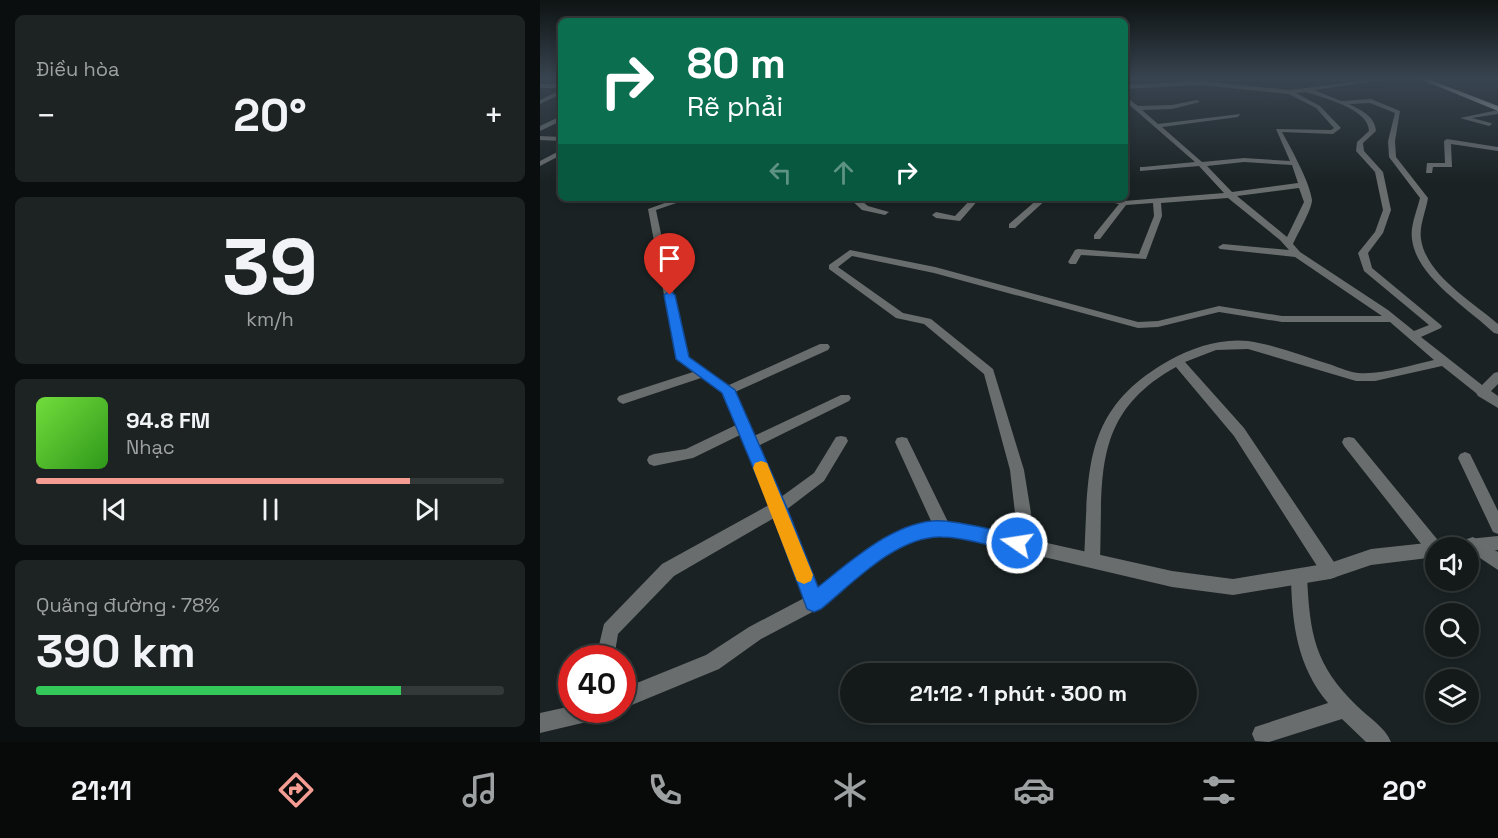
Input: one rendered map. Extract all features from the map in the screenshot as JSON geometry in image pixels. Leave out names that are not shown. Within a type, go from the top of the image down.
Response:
[{"type":"street","points":[[1142,114],[1201,164],[1230,195],[1288,244],[1297,255],[1393,319],[1498,404]]},
{"type":"street","points":[[1288,244],[1308,202],[1295,163],[1278,130],[1333,132],[1338,128],[1324,114]]},
{"type":"street","points":[[1363,114],[1374,128],[1360,142],[1360,151],[1379,172],[1387,210],[1379,233],[1364,253],[1364,262],[1371,274],[1437,326],[1412,336]]},
{"type":"street","points":[[1398,114],[1390,149],[1394,161],[1416,185],[1424,198],[1416,237],[1421,258],[1434,273],[1498,330]]},
{"type":"street","points":[[1480,114],[1463,118],[1490,124]]},
{"type":"street","points":[[1156,126],[1238,115]]},
{"type":"street","points":[[540,129],[558,120]]},
{"type":"street","points":[[540,138],[558,139]]},
{"type":"street","points":[[1429,171],[1430,165],[1449,165],[1444,138],[1498,149]]},
{"type":"street","points":[[540,164],[558,154]]},
{"type":"street","points":[[1143,169],[1244,160],[1295,163]]},
{"type":"street","points":[[1113,201],[1124,203],[1230,195],[1304,185]]},
{"type":"street","points":[[677,201],[652,209],[682,359],[728,390],[778,508],[814,602]]},
{"type":"street","points":[[857,201],[865,208],[885,212]]},
{"type":"street","points":[[936,215],[957,219],[973,201]]},
{"type":"street","points":[[1012,226],[1041,201]]},
{"type":"street","points":[[1073,262],[1078,252],[1143,257],[1158,216],[1157,201]]},
{"type":"street","points":[[1097,237],[1124,203]]},
{"type":"street","points":[[1223,247],[1297,255]]},
{"type":"street","points":[[1017,543],[1023,513],[1017,470],[989,372],[927,321],[900,316],[832,267],[850,254],[935,270],[1138,325],[1158,324],[1219,309],[1282,319],[1393,319]]},
{"type":"street","points":[[1092,560],[1098,470],[1104,434],[1119,407],[1152,374],[1196,351],[1223,344],[1244,344],[1286,354],[1356,377],[1375,377],[1444,362]]},
{"type":"street","points":[[728,390],[824,347]]},
{"type":"street","points":[[1178,361],[1239,432],[1330,571]]},
{"type":"street","points":[[623,399],[703,373]]},
{"type":"street","points":[[1482,393],[1498,376]]},
{"type":"street","points":[[751,443],[845,398]]},
{"type":"street","points":[[654,460],[688,454],[744,427]]},
{"type":"street","points":[[607,645],[610,630],[668,570],[778,508],[819,477],[841,441]]},
{"type":"street","points":[[903,442],[943,529]]},
{"type":"street","points":[[1349,442],[1430,537]]},
{"type":"street","points":[[1465,458],[1498,527]]},
{"type":"street","points":[[636,693],[712,662],[755,633],[814,602],[889,543],[928,529],[943,529],[1017,543],[1172,579],[1233,587],[1330,571],[1371,557],[1425,551]]},
{"type":"street","points":[[1479,544],[1498,543]]},
{"type":"street","points":[[1479,548],[1498,562]]},
{"type":"street","points":[[1299,577],[1308,652],[1315,668],[1344,708],[1381,742]]},
{"type":"street","points":[[1262,734],[1344,708]]},
{"type":"street","points":[[540,723],[558,719]]},
{"type":"slow traffic","points":[[761,468],[804,575]]},
{"type":"route","points":[[670,295],[682,359],[728,390],[778,508],[814,602],[889,543],[928,529],[976,534],[1017,543]]}]
